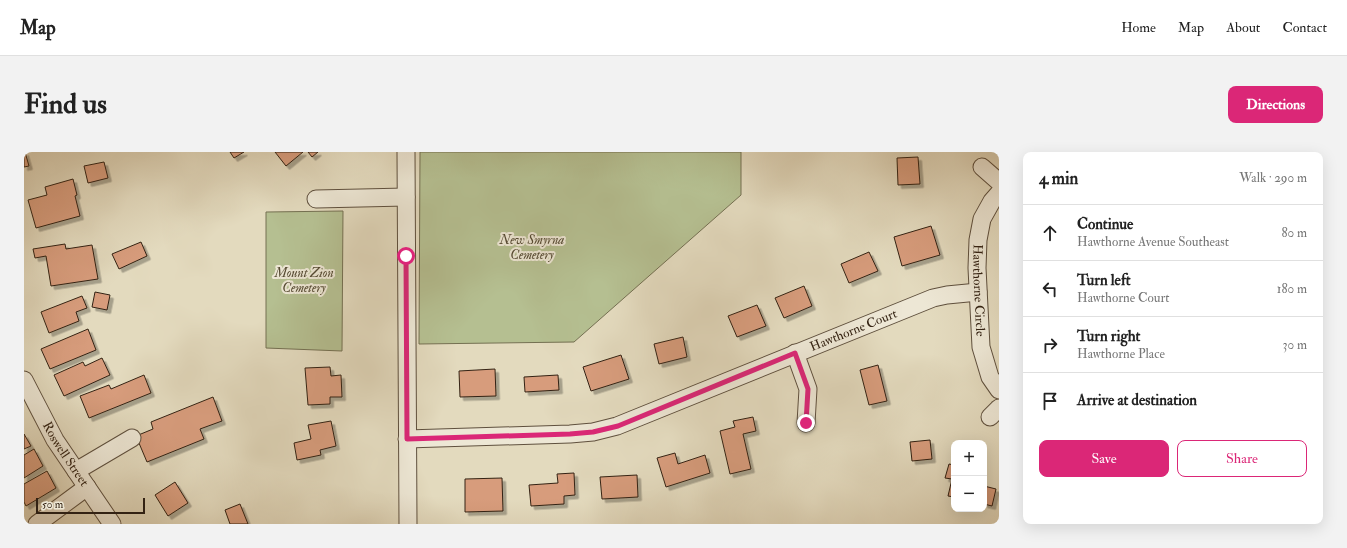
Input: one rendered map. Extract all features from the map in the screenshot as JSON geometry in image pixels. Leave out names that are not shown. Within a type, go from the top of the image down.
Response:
[{"type":"street","points":[[406,152],[408,524]]},
{"type":"street","points":[[982,167],[999,182]]},
{"type":"street","name":"Hawthorne Circle","points":[[999,193],[992,201],[982,219],[978,240],[978,292],[981,347],[990,377],[999,390]]},
{"type":"street","points":[[316,199],[406,197]]},
{"type":"street","name":"Hawthorne Court","points":[[407,439],[570,434],[593,432],[618,426],[933,298],[978,292]]},
{"type":"street","points":[[795,353],[808,389],[806,423]]},
{"type":"street","name":"Roswell Street","points":[[24,380],[55,440],[112,524]]},
{"type":"street","points":[[76,471],[132,438]]},
{"type":"street","points":[[37,524],[87,487]]},
{"type":"green space","name":"New Smyrna Cemetery","points":[[420,152],[741,152],[741,195],[574,342],[419,344]]},
{"type":"green space","name":"Mount Zion Cemetery","points":[[343,211],[342,351],[266,348],[266,212]]},
{"type":"building","points":[[24,152],[29,166],[24,167]]},
{"type":"building","points":[[230,152],[244,152],[234,158]]},
{"type":"building","points":[[275,152],[303,152],[286,166]]},
{"type":"building","points":[[308,152],[318,152],[312,157]]},
{"type":"building","points":[[918,157],[920,184],[898,185],[897,158]]},
{"type":"building","points":[[104,162],[108,178],[88,183],[84,166]]},
{"type":"building","points":[[73,179],[80,216],[36,228],[28,200],[47,195],[45,187]]},
{"type":"building","points":[[931,226],[940,255],[902,266],[894,237]]},
{"type":"building","points":[[141,242],[147,256],[119,269],[112,254]]},
{"type":"building","points":[[65,244],[66,249],[92,245],[98,279],[51,286],[46,256],[35,258],[33,249]]},
{"type":"building","points":[[869,252],[878,271],[849,283],[841,264]]},
{"type":"building","points":[[804,286],[812,306],[784,318],[775,298]]},
{"type":"building","points":[[95,292],[110,295],[107,310],[92,307]]},
{"type":"building","points":[[82,296],[87,308],[76,312],[79,321],[49,333],[41,312]]},
{"type":"building","points":[[757,305],[766,326],[737,337],[728,316]]},
{"type":"building","points":[[88,329],[96,350],[50,369],[41,349]]},
{"type":"building","points":[[683,337],[687,357],[659,364],[654,344]]},
{"type":"building","points":[[621,355],[629,379],[591,391],[583,367]]},
{"type":"building","points":[[102,358],[110,375],[64,396],[54,375],[83,362],[85,366]]},
{"type":"building","points":[[878,365],[887,401],[869,405],[860,370]]},
{"type":"building","points":[[330,367],[331,376],[341,375],[342,397],[330,397],[330,404],[308,405],[305,368]]},
{"type":"building","points":[[495,369],[496,396],[460,397],[459,371]]},
{"type":"building","points":[[144,375],[151,393],[89,418],[80,396],[109,385],[111,389]]},
{"type":"building","points":[[558,375],[559,390],[525,392],[524,377]]},
{"type":"building","points":[[213,397],[222,421],[200,429],[204,439],[147,462],[136,436],[153,429],[151,422]]},
{"type":"building","points":[[753,417],[756,431],[743,434],[751,469],[730,474],[720,431],[735,427],[733,421]]},
{"type":"building","points":[[331,421],[336,446],[320,450],[321,455],[297,460],[294,443],[311,439],[308,425]]},
{"type":"building","points":[[24,434],[31,446],[24,449]]},
{"type":"building","points":[[930,440],[932,459],[912,461],[910,442]]},
{"type":"building","points":[[34,449],[43,466],[24,478],[24,455]]},
{"type":"building","points":[[675,453],[678,464],[705,455],[710,473],[666,487],[657,458]]},
{"type":"building","points":[[949,464],[951,464],[951,479],[945,478]]},
{"type":"building","points":[[47,471],[56,488],[26,506],[24,502],[24,484]]},
{"type":"building","points":[[574,473],[575,495],[564,496],[564,504],[531,506],[529,485],[558,483],[557,474]]},
{"type":"building","points":[[637,475],[638,497],[602,499],[600,477]]},
{"type":"building","points":[[502,478],[503,511],[465,512],[465,479]]},
{"type":"building","points":[[175,482],[188,503],[168,516],[155,495]]},
{"type":"building","points":[[951,483],[951,496],[948,496]]},
{"type":"building","points":[[987,487],[996,489],[992,506],[987,505]]},
{"type":"building","points":[[240,504],[248,524],[230,524],[225,510]]},
{"type":"route","points":[[406,256],[407,439],[593,432],[618,426],[795,353],[808,389],[806,423]]}]
